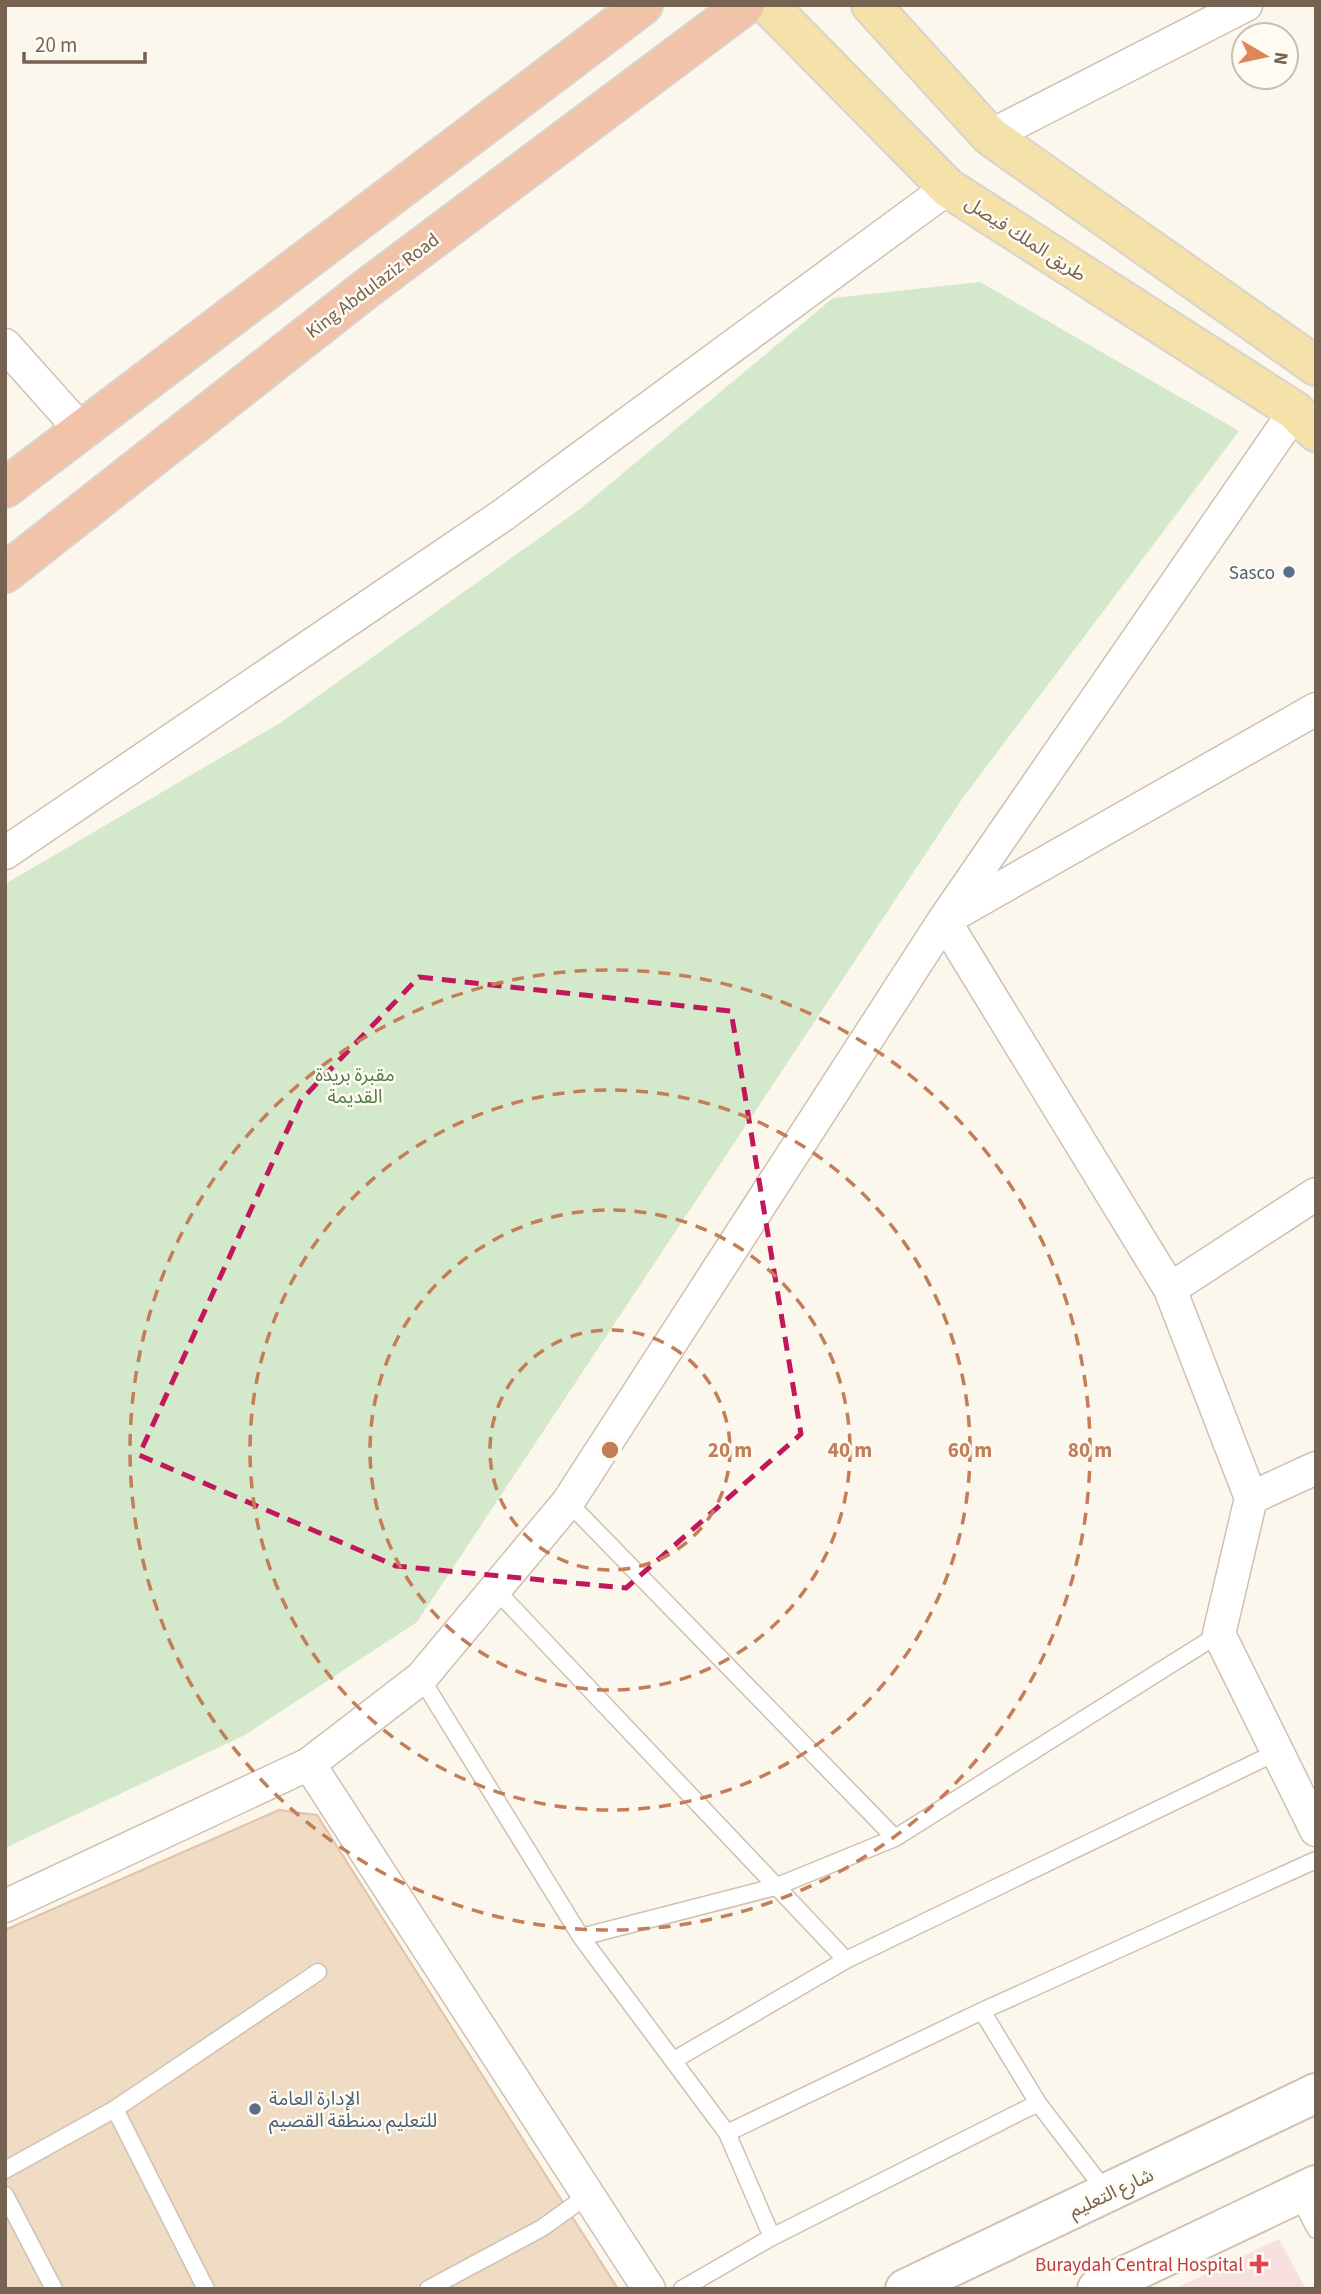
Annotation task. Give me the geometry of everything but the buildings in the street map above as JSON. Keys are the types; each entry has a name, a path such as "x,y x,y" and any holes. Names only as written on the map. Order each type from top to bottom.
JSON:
{"highway":[{"path":"5,488 643,5"},
{"name":"King Abdulaziz Road","path":"5,573 366,289 745,5"}],"main road":[{"name":"طريق الملك فيصل","path":"768,5 948,188 1305,421"},
{"path":"871,5 990,136 1316,366"}],"street":[{"path":"990,136 1246,5"},
{"path":"5,853 503,515 948,188"},
{"path":"5,345 80,429"},
{"path":"5,1906 309,1764 421,1678 568,1502 944,920 1305,421"},
{"path":"944,920 1316,709"},
{"path":"944,920 1170,1289 1251,1498 1219,1634 1316,1830"},
{"path":"1170,1289 1316,1194"},
{"path":"1251,1498 1316,1468"},
{"path":"309,1764 649,2289"},
{"name":"شارع التعليم","path":"905,2289 1316,2093"},
{"path":"1097,2289 1306,2189"}],"lane":[{"path":"568,1502 895,1838"},
{"path":"495,1589 846,1960"},
{"path":"581,1937 775,1887 895,1838 1219,1634"},
{"path":"421,1678 581,1937 727,2133 772,2236"},
{"path":"674,2060 846,1960 1277,1752"},
{"path":"727,2133 982,2011 1316,1860"},
{"path":"5,2170 115,2109 317,1972"},
{"path":"982,2011 1038,2104 1107,2194"},
{"path":"681,2289 772,2236 1038,2104"},
{"path":"115,2109 206,2289"},
{"path":"1306,2189 1316,2230"},
{"path":"5,2195 54,2289"},
{"path":"428,2289 542,2228 588,2195"}],"highlighted area":[{"path":"419,977 731,1011 801,1434 626,1588 396,1566 139,1455 301,1100"}],"shaded area":[{"name":"Buraydah Central Hospital","path":"1279,2239 1306,2289 1174,2289"}],"green space":[{"name":"مقبرة بريدة القديمة","path":"980,282 1239,431 962,799 417,1622 245,1735 5,1848 5,884 280,723 580,509 833,298"}],"place":[{"name":"Sasco","path":"1289,572"},
{"name":"الإدارة العامة للتعليم بمنطقة القصيم","path":"255,2109"},
{"name":"Buraydah Central Hospital","path":"1259,2264"}]}
